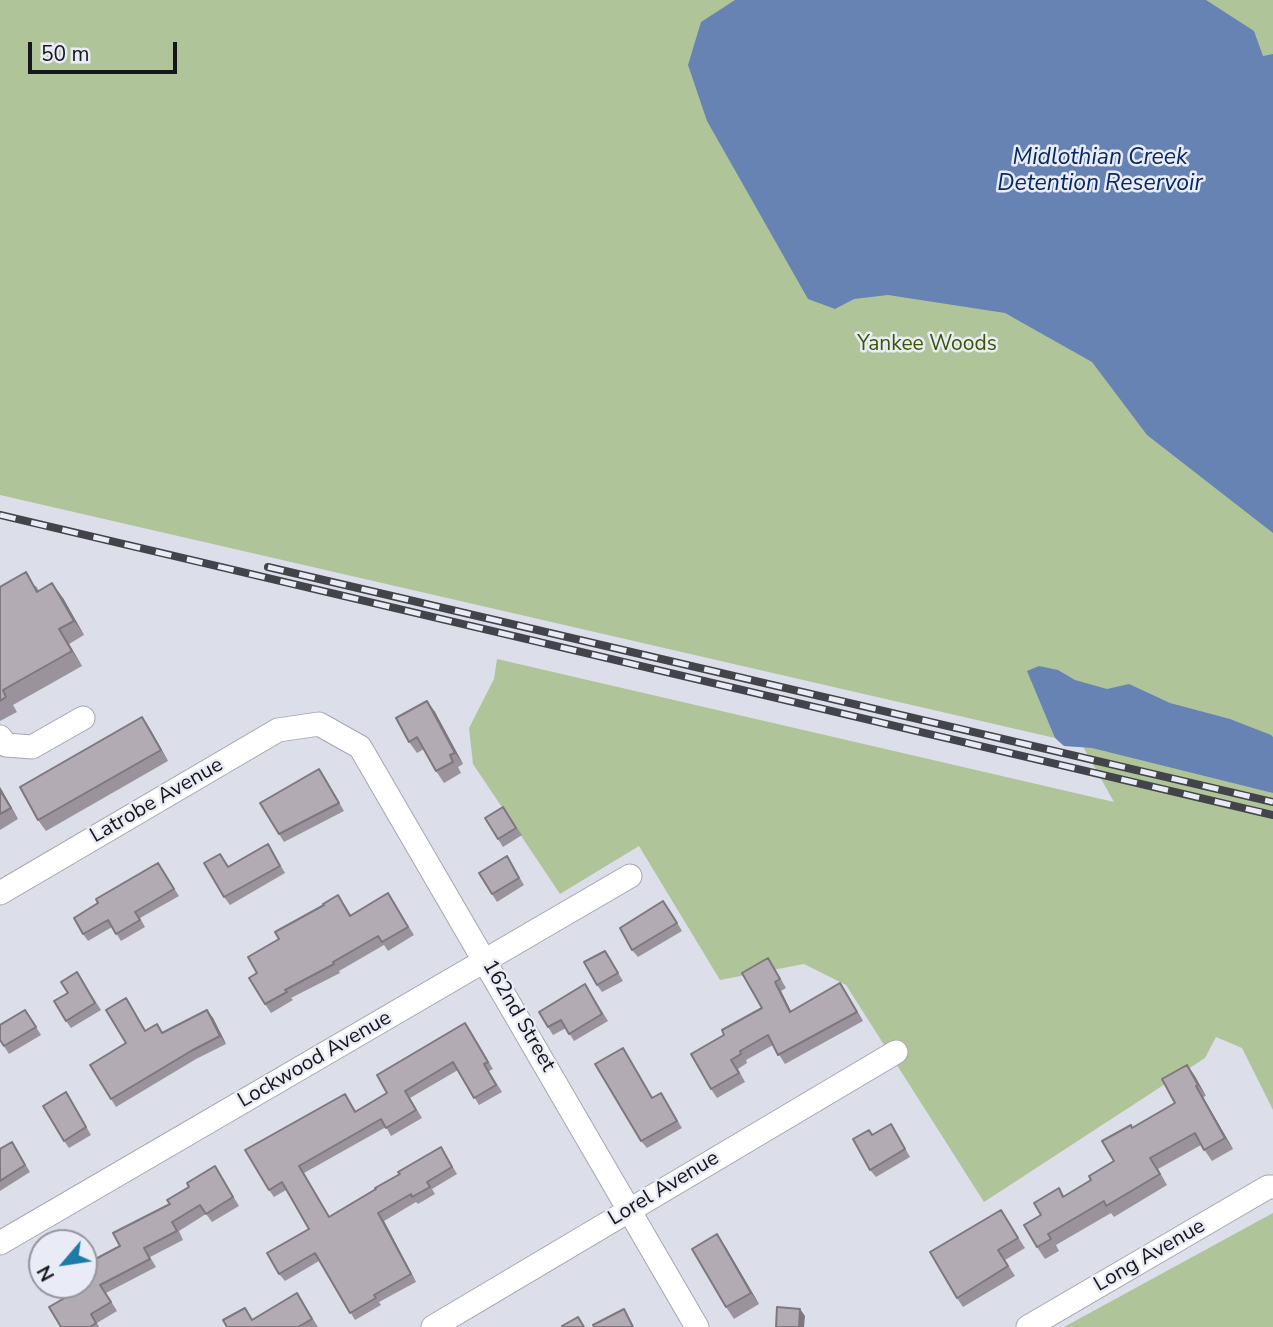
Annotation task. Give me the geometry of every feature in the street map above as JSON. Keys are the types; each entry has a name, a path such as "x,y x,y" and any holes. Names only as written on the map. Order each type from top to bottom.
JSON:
{"street":[{"path":"0,737 6,745 32,747 83,719"},
{"name":"Latrobe Avenue","path":"0,893 278,730 319,724"},
{"name":"162nd Street","path":"319,724 360,747 486,959 697,1327"},
{"name":"Lockwood Avenue","path":"0,1243 629,876"},
{"name":"Lorel Avenue","path":"433,1327 896,1052"},
{"name":"Long Avenue","path":"1028,1327 1273,1186"}],"green space":[{"name":"Yankee Woods","path":"0,0 1273,0 1273,1110 1242,1048 1216,1037 1205,1058 984,1202 846,985 804,964 720,980 639,846 560,894 473,764 469,728 494,679 497,659 1114,802 1076,734 1052,729 1055,738 0,495"},
{"path":"1273,1213 1273,1327 1064,1327"}],"water":[{"name":"Midlothian Creek Detention Reservoir","path":"735,0 1206,0 1254,31 1263,56 1273,54 1273,533 1147,435 1092,362 1005,313 888,295 854,299 835,309 808,299 707,121 688,65 701,22"},
{"path":"1039,666 1058,670 1075,680 1107,689 1129,684 1170,703 1230,719 1271,735 1273,793 1092,748 1064,746 1055,738 1027,671"}],"building":[{"path":"26,572 37,592 52,583 74,621 59,629 72,651 3,690 6,697 0,701 0,587"},
{"path":"427,701 455,753 450,755 453,762 436,771 417,737 409,742 396,718"},
{"path":"142,717 161,750 38,820 20,787"},
{"path":"319,769 339,803 279,834 260,803"},
{"path":"0,790 11,808 0,814"},
{"path":"503,807 516,828 498,839 485,818"},
{"path":"268,844 280,866 224,897 204,863 220,854 228,867"},
{"path":"507,856 519,878 492,894 479,873"},
{"path":"158,863 174,889 135,912 140,920 116,934 108,920 83,934 74,918 98,903 96,899"},
{"path":"388,893 408,927 382,942 378,936 265,1004 249,978 257,973 248,957 279,939 275,932 338,895 350,916"},
{"path":"663,901 677,923 632,950 620,928"},
{"path":"605,951 618,973 597,985 584,962"},
{"path":"768,958 780,979 775,982 790,1012 840,983 857,1012 778,1055 768,1035 740,1051 741,1054 731,1060 739,1073 711,1089 691,1054 724,1035 722,1030 762,1008 742,973"},
{"path":"77,972 95,1003 66,1021 54,1001 68,993 61,982"},
{"path":"585,984 602,1014 569,1034 561,1020 548,1027 539,1012"},
{"path":"126,998 145,1031 157,1024 162,1033 207,1010 220,1036 111,1099 90,1065 126,1043 106,1010"},
{"path":"25,1010 36,1027 4,1046 0,1040 0,1025"},
{"path":"465,1023 488,1062 484,1064 496,1085 474,1098 453,1062 405,1091 416,1110 386,1128 381,1119 299,1166 329,1217 441,1147 452,1167 427,1182 430,1187 412,1197 411,1194 378,1213 411,1274 374,1295 376,1298 350,1313 315,1253 279,1274 267,1253 309,1229 282,1182 269,1190 245,1150 345,1094 355,1112 387,1093 377,1075"},
{"path":"623,1048 652,1098 661,1093 677,1121 641,1141 595,1064"},
{"path":"1187,1065 1225,1138 1204,1150 1195,1133 1150,1158 1160,1174 1106,1206 1104,1201 1048,1234 1051,1239 1037,1247 1024,1225 1041,1215 1034,1203 1059,1188 1063,1197 1091,1180 1089,1176 1114,1161 1102,1141 1131,1125 1132,1128 1175,1103 1162,1079"},
{"path":"66,1092 86,1127 64,1141 43,1106"},
{"path":"891,1124 905,1149 870,1170 853,1139 869,1130 872,1135"},
{"path":"12,1142 25,1165 0,1181 0,1149"},
{"path":"215,1166 233,1197 206,1214 200,1205 172,1222 177,1231 144,1248 150,1259 100,1285 111,1302 91,1314 96,1323 90,1327 61,1327 49,1307 63,1299 98,1299 98,1258 120,1246 113,1233 170,1204 167,1200 189,1187 187,1183"},
{"path":"1001,1210 1018,1238 998,1250 1008,1266 957,1298 930,1252"},
{"path":"717,1234 751,1293 726,1307 692,1249"},
{"path":"297,1293 312,1319 298,1327 227,1327 223,1320 245,1308 252,1320"},
{"path":"777,1307 800,1309 799,1327 776,1327"},
{"path":"624,1309 633,1327 594,1327 593,1325"},
{"path":"578,1317 584,1327 562,1326"}],"railway":[{"path":"0,515 1273,815"},
{"path":"268,567 1273,802"}]}
